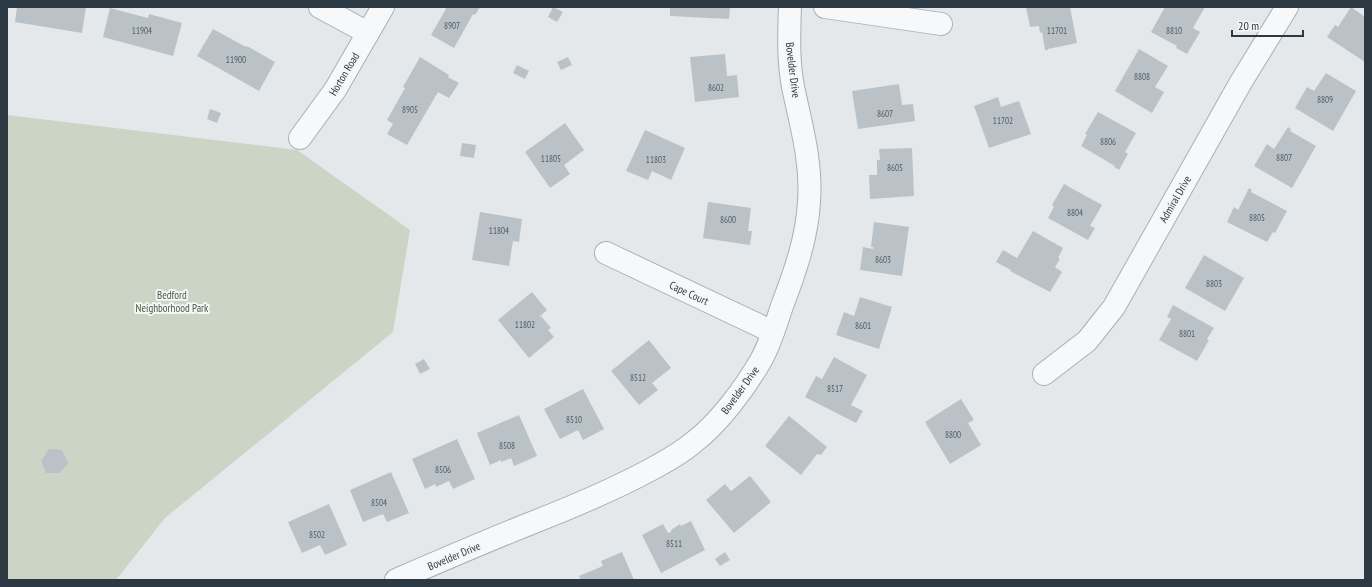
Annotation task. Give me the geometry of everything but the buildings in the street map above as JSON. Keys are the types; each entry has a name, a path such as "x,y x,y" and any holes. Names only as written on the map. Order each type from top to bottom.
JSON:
{"street":[{"path":"320,7 368,33"},
{"name":"Horton Road","path":"300,138 335,90 383,7"},
{"name":"Bovelder Drive","path":"396,580 584,503 629,482 694,443 718,419 743,388 761,361 773,332 796,269 806,230 810,173 805,136 793,86 788,53 790,7"},
{"path":"825,7 941,24"},
{"name":"Admiral Drive","path":"1044,374 1087,341 1114,307 1241,82 1287,7"},
{"name":"Cape Court","path":"606,253 773,332"}],"green space":[{"name":"Bedford Neighborhood Park","path":"7,115 297,150 410,230 393,332 165,518 116,580 7,580"}]}
